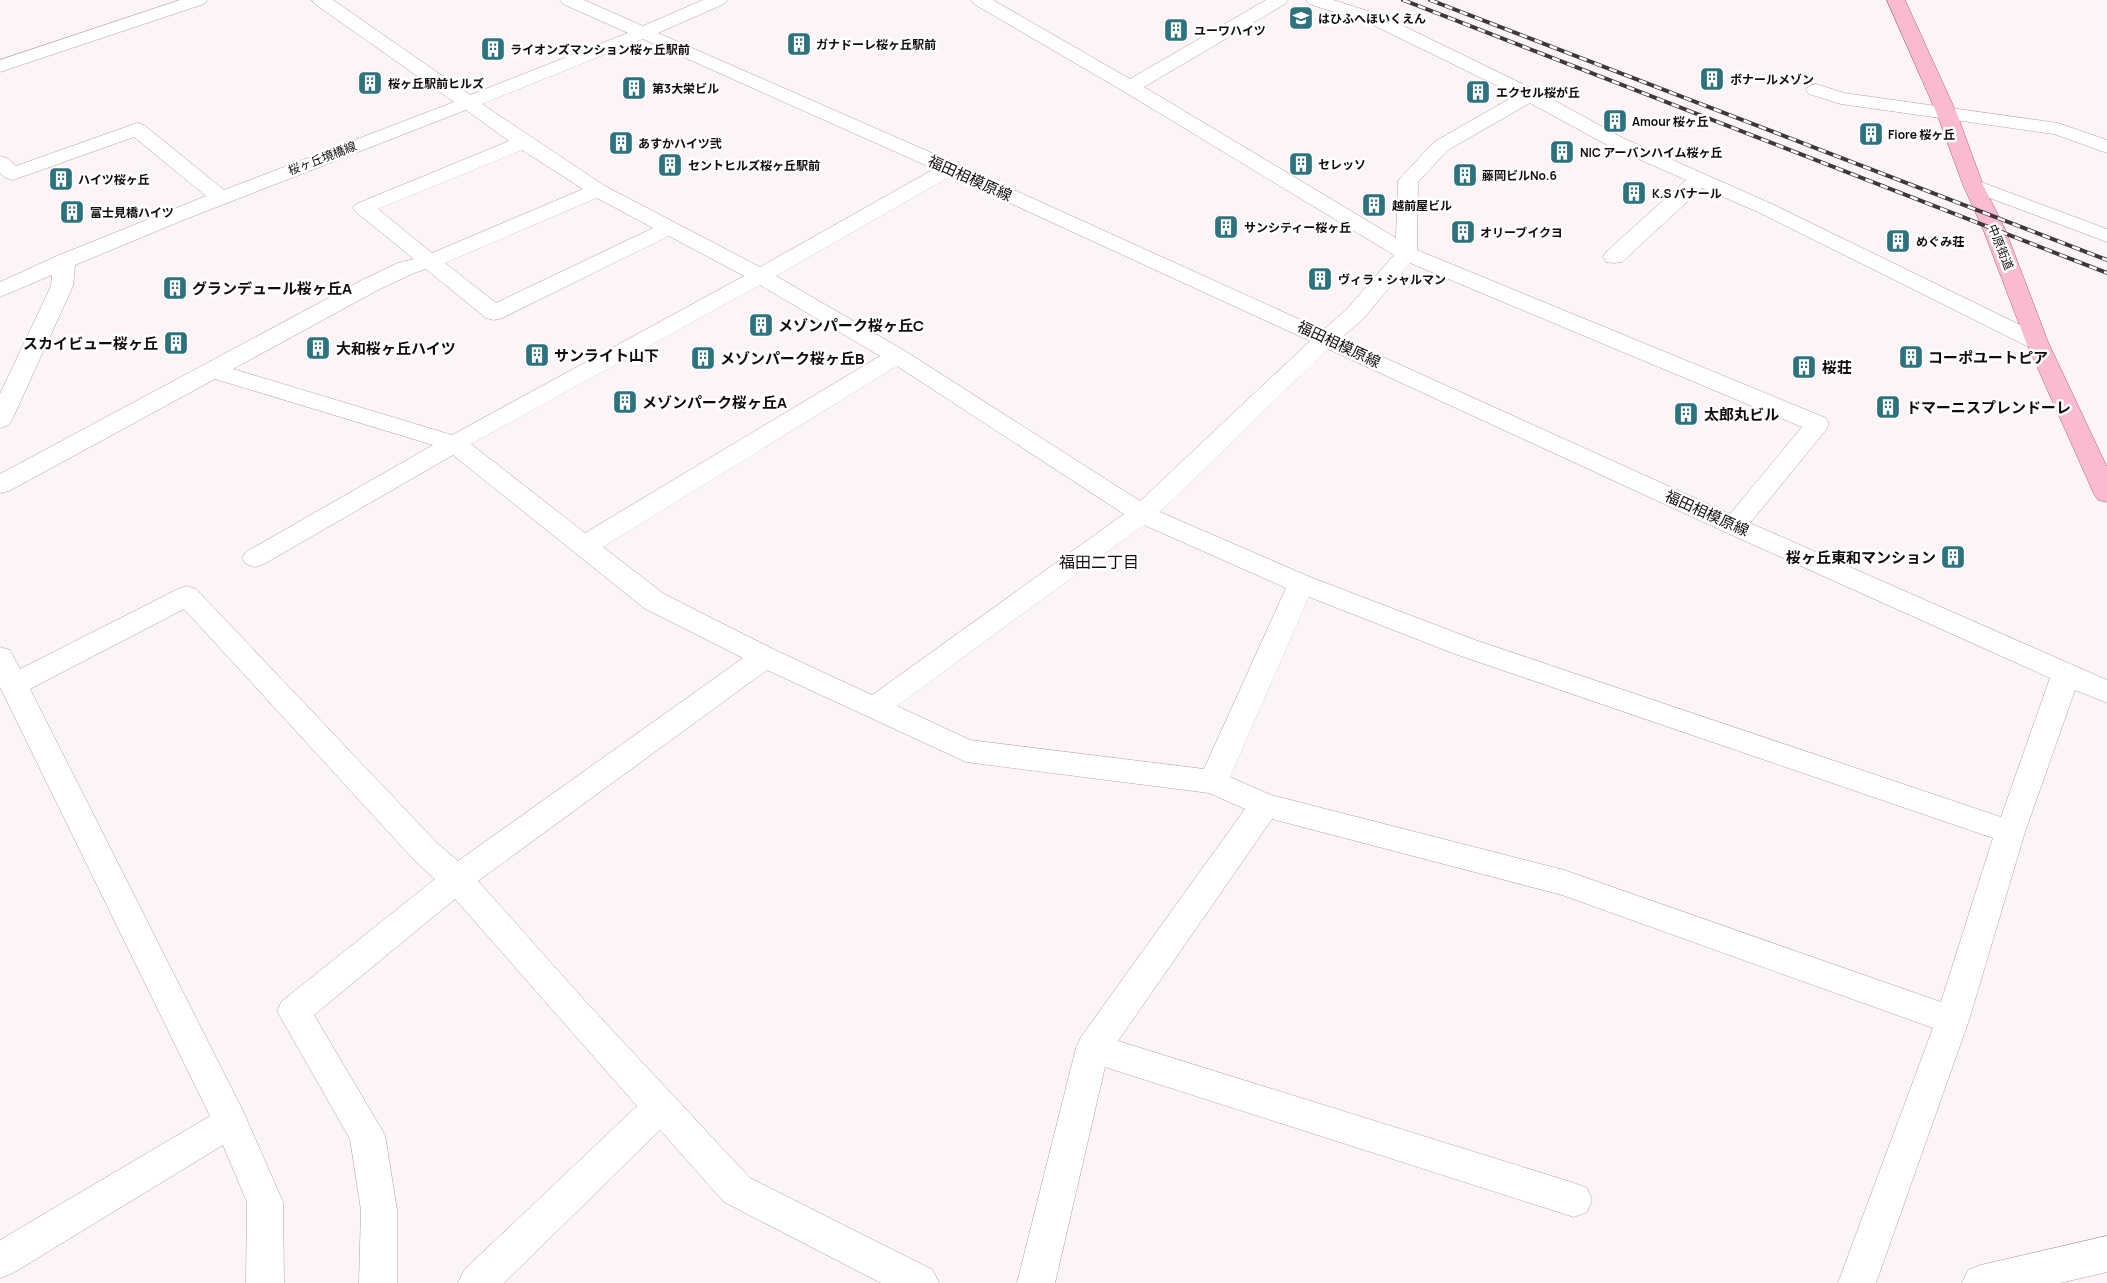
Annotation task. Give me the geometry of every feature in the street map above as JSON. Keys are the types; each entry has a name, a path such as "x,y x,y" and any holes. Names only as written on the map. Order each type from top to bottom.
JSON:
{"main road":[{"name":"中原街道","path":"1896,0 1947,114 2037,342 2107,493"}],"street":[{"path":"0,66 198,0"},
{"path":"321,0 524,142 598,190 668,229 760,276 897,356 1142,514 1301,584 1465,647 2010,832"},
{"name":"福田相模原線","path":"569,0 646,32 950,168 1326,338 1734,526 2107,692"},
{"name":"桜ヶ丘境橋線","path":"5,282 65,261 220,197 646,32 718,0"},
{"path":"980,0 1130,87 1406,253 1817,424 1734,526"},
{"path":"1130,87 1280,0"},
{"path":"1315,0 1375,19 1530,95 1616,142 1765,208 2037,342"},
{"path":"1816,90 1842,98 2058,129 2107,147"},
{"path":"874,708 1142,514 1326,338 1356,314 1396,268 1406,253 1408,181 1441,146 1530,95"},
{"path":"0,162 13,174 136,129 220,197"},
{"path":"524,142 363,208 494,313 668,229"},
{"path":"255,558 455,444 760,276 950,168"},
{"path":"1614,257 1699,179"},
{"path":"1974,184 2107,236"},
{"path":"0,485 370,285 406,268 428,262 598,190"},
{"path":"0,420 62,286 65,261"},
{"path":"584,546 897,356"},
{"path":"213,371 455,444 654,601 765,657 966,751 1213,782 1265,805 1564,883 1952,1020"},
{"path":"1213,782 1301,584"},
{"path":"13,686 187,596 426,852 457,879 574,1012 737,1190 920,1283"},
{"path":"0,657 231,1122 265,1202 265,1283"},
{"path":"378,1283 379,1210 367,1135 294,1011 457,879 765,657"},
{"path":"1857,1283 1952,1020 2010,832 2066,673"},
{"path":"1036,1283 1093,1048 1265,805"},
{"path":"1093,1048 1574,1200"},
{"path":"477,1283 661,1106"},
{"path":"0,1260 231,1122"},
{"path":"1981,1283 2107,1254"}],"railway":[{"path":"1403,0 2107,273"},
{"path":"1430,0 2107,260"}],"place":[{"name":"はひふへほいくえん","path":"1301,18"},
{"name":"ユーワハイツ","path":"1176,30"},
{"name":"ガナドーレ桜ヶ丘駅前","path":"799,44"},
{"name":"ライオンズマンション桜ヶ丘駅前","path":"493,49"},
{"name":"ボナールメゾン","path":"1712,79"},
{"name":"桜ヶ丘駅前ヒルズ","path":"370,83"},
{"name":"第3大栄ビル","path":"634,88"},
{"name":"エクセル桜が丘","path":"1478,92"},
{"name":"Amour 桜ヶ丘","path":"1615,121"},
{"name":"Fiore 桜ヶ丘","path":"1871,134"},
{"name":"あすかハイツ弐","path":"621,143"},
{"name":"NIC アーバンハイム桜ヶ丘","path":"1562,152"},
{"name":"セレッソ","path":"1301,164"},
{"name":"セントヒルズ桜ヶ丘駅前","path":"670,165"},
{"name":"藤岡ビルNo.6","path":"1465,175"},
{"name":"ハイツ桜ヶ丘","path":"61,179"},
{"name":"K.S バナール","path":"1634,193"},
{"name":"越前屋ビル","path":"1374,205"},
{"name":"富士見橋ハイツ","path":"72,212"},
{"name":"サンシティー桜ヶ丘","path":"1226,227"},
{"name":"オリーブイクヨ","path":"1463,232"},
{"name":"めぐみ荘","path":"1898,241"},
{"name":"ヴィラ・シャルマン","path":"1320,279"},
{"name":"グランデュール桜ヶ丘A","path":"175,288"},
{"name":"メゾンパーク桜ヶ丘C","path":"761,325"},
{"name":"スカイビュー桜ヶ丘","path":"176,343"},
{"name":"大和桜ヶ丘ハイツ","path":"318,348"},
{"name":"サンライト山下","path":"537,355"},
{"name":"コーポユートピア","path":"1911,357"},
{"name":"メゾンパーク桜ヶ丘B","path":"703,358"},
{"name":"桜荘","path":"1804,367"},
{"name":"メゾンパーク桜ヶ丘A","path":"625,402"},
{"name":"ドマーニスプレンドーレ","path":"1888,407"},
{"name":"太郎丸ビル","path":"1686,414"},
{"name":"桜ヶ丘東和マンション","path":"1953,557"}],"district":[{"name":"福田二丁目","path":"1099,562"}]}
